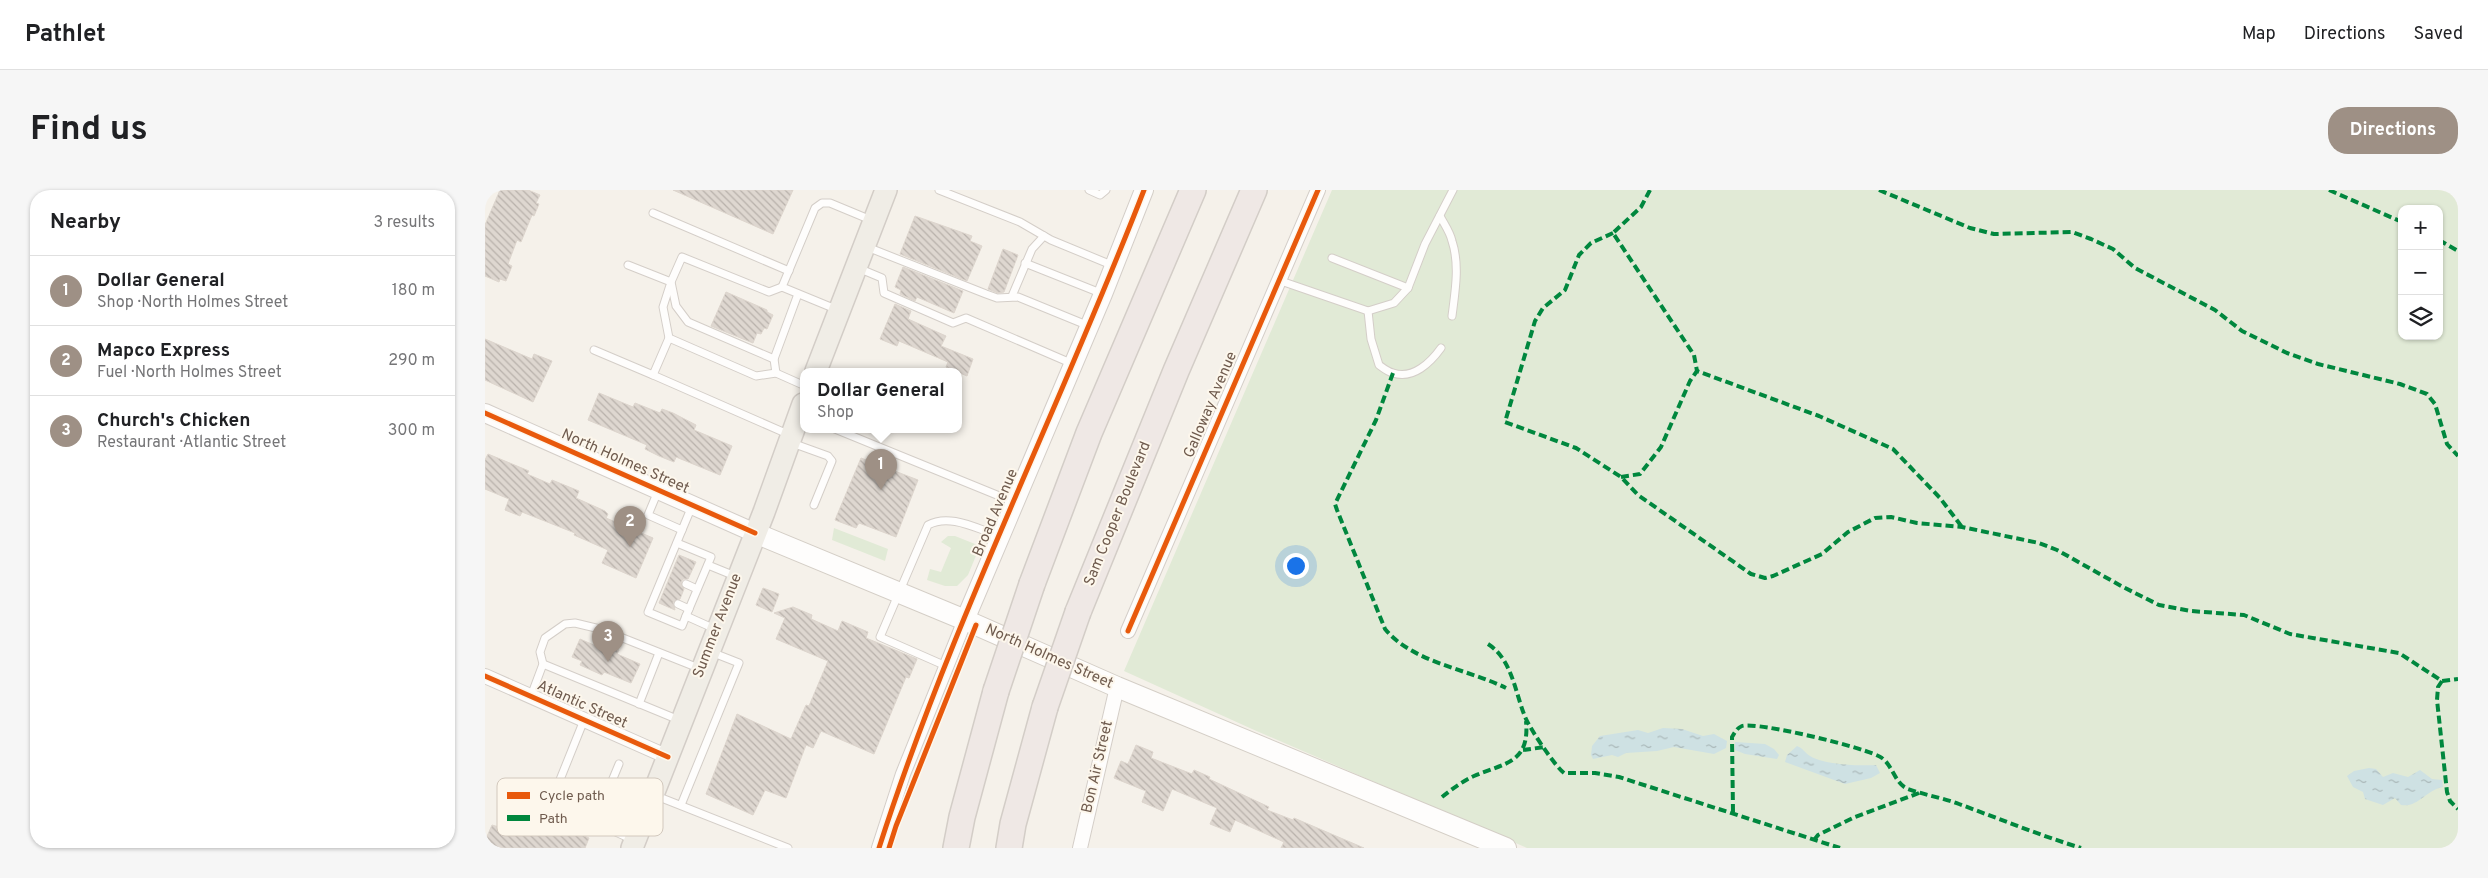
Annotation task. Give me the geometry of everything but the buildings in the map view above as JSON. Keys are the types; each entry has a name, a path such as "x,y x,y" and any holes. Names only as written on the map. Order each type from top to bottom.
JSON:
{"highway":[{"path":"1159,267 1187,190"},
{"path":"956,848 962,817 996,691 1032,584 1089,433 1193,190"},
{"name":"Sam Cooper Boulevard","path":"1009,848 1013,824 1045,707 1078,612 1176,371 1254,190"}],"main road":[{"path":"817,368 886,190"},
{"name":"Summer Avenue","path":"660,778 800,416"},
{"name":"North Holmes Street","path":"755,533 965,620 1117,687 1506,848"}],"street":[{"name":"Broad Avenue","path":"879,848 903,774 946,666 1115,267 1144,190"},
{"name":"Galloway Avenue","path":"1128,631 1318,190"},
{"name":"North Holmes Street","path":"485,413 755,533"},
{"name":"Atlantic Street","path":"485,676 668,757"},
{"name":"Bon Air Street","path":"1080,848 1117,687"}],"lane":[{"path":"939,190 1021,222 1044,236 1115,267"},
{"path":"1089,190 1100,195 1106,190"},
{"path":"1278,280 1368,311 1394,303 1408,288 1425,244 1453,190"},
{"path":"782,287 815,208 821,203 830,203 874,221"},
{"path":"653,213 789,271"},
{"path":"1439,216 1453,241 1456,265 1456,281 1451,316"},
{"path":"1012,296 1032,249 1044,236"},
{"path":"865,246 997,298 1012,296 1090,326"},
{"path":"653,375 669,338 663,307 682,257 769,292 782,287 839,311"},
{"path":"1332,258 1408,288"},
{"path":"1025,263 1103,294"},
{"path":"628,265 671,282"},
{"path":"856,267 882,278 884,293 953,323 966,318 1074,364"},
{"path":"671,282 676,306 687,322 774,359"},
{"path":"776,373 774,359 798,294"},
{"path":"1368,311 1371,338 1379,365 1393,374 1406,374 1425,367 1433,361 1441,348"},
{"path":"669,338 756,376 776,373 800,384"},
{"path":"594,350 653,375 828,456 832,461 814,505"},
{"path":"845,433 1014,502"},
{"path":"658,490 648,514 682,530"},
{"path":"677,543 711,557 682,626 649,612 659,595 677,543 693,505"},
{"path":"946,666 880,637 898,593 927,525 937,520 949,519 1000,536"},
{"path":"708,565 738,577"},
{"path":"686,584 697,589"},
{"path":"678,604 687,612 717,629"},
{"path":"531,696 543,664 540,652 545,638 565,624 575,623 600,629 659,653 739,663 681,806"},
{"path":"639,704 659,653"},
{"path":"543,664 681,721"},
{"path":"561,778 584,720"},
{"path":"613,778 619,764"},
{"path":"663,799 788,848"},
{"path":"619,836 633,844"}],"green space":[{"path":"1332,190 2458,190 2458,848 1527,848 1252,729 1124,671"},
{"path":"834,528 888,549 885,561 832,540"},
{"path":"948,536 955,536 980,546 968,575 957,586 945,586 927,580 930,569 941,572 951,548 941,542"}],"water":[{"path":"1663,728 1682,729 1703,736 1714,734 1727,741 1726,748 1714,754 1674,747 1657,751 1626,753 1618,757 1612,755 1593,759 1591,755 1592,746 1600,736 1638,730 1648,733"},
{"path":"1735,742 1765,744 1774,749 1779,755 1777,759 1745,754 1735,750"},
{"path":"1797,746 1816,759 1842,764 1876,765 1880,773 1871,778 1845,784 1785,762 1787,755"},
{"path":"2369,768 2376,769 2383,777 2393,773 2408,777 2420,770 2432,779 2442,780 2443,787 2412,804 2401,805 2395,798 2383,805 2365,799 2363,792 2353,787 2347,776 2354,771"}],"marked path":[{"path":"1650,190 1641,207 1613,233 1694,355 1697,371"},
{"path":"1879,190 1970,228 1994,234 2072,232 2113,249 2135,268 2215,310 2242,331 2287,353 2318,364 2400,384 2427,394 2435,404 2447,444 2458,456"},
{"path":"2329,190 2398,220"},
{"path":"1613,233 1591,243 1579,255 1565,290 1543,308 1535,321 1505,422 1576,448 1621,477 1638,495 1751,574 1765,578 1773,576 1822,554 1848,532 1875,518 1891,517 1917,523 1962,527 2039,543 2057,550 2159,605 2191,611 2244,615 2290,634 2399,653 2442,681 2458,679"},
{"path":"2443,242 2458,251"},
{"path":"1621,477 1640,474 1661,447 1690,381 1697,371 1819,416 1893,449 1940,498 1962,527"},
{"path":"1393,373 1376,420 1335,504 1337,510 1385,629 1397,641 1426,658 1506,688"},
{"path":"1488,644 1503,659 1508,668 1522,709 1533,731 1564,773 1595,773 1619,777 1840,848"},
{"path":"2442,681 2438,687 2437,700 2447,792 2450,801 2458,809"},
{"path":"1442,797 1470,778 1513,759 1524,745 1526,721"},
{"path":"1733,812 1732,737 1736,730 1742,726 1768,727 1812,736 1873,754 1886,761 1900,783 1908,789 1953,802 2081,848"},
{"path":"1523,750 1545,747"},
{"path":"1814,840 1818,835 1855,817 1919,793"}],"cycle path":[{"path":"879,848 908,764 972,599 1077,354 1144,190"},
{"path":"1128,631 1318,190"},
{"path":"485,413 755,533"},
{"path":"889,848 976,625"},
{"path":"485,676 668,757"}],"place":[{"name":"Dollar General","path":"881,490"},
{"name":"Mapco Express","path":"630,547"},
{"name":"Church's Chicken","path":"608,662"}]}
